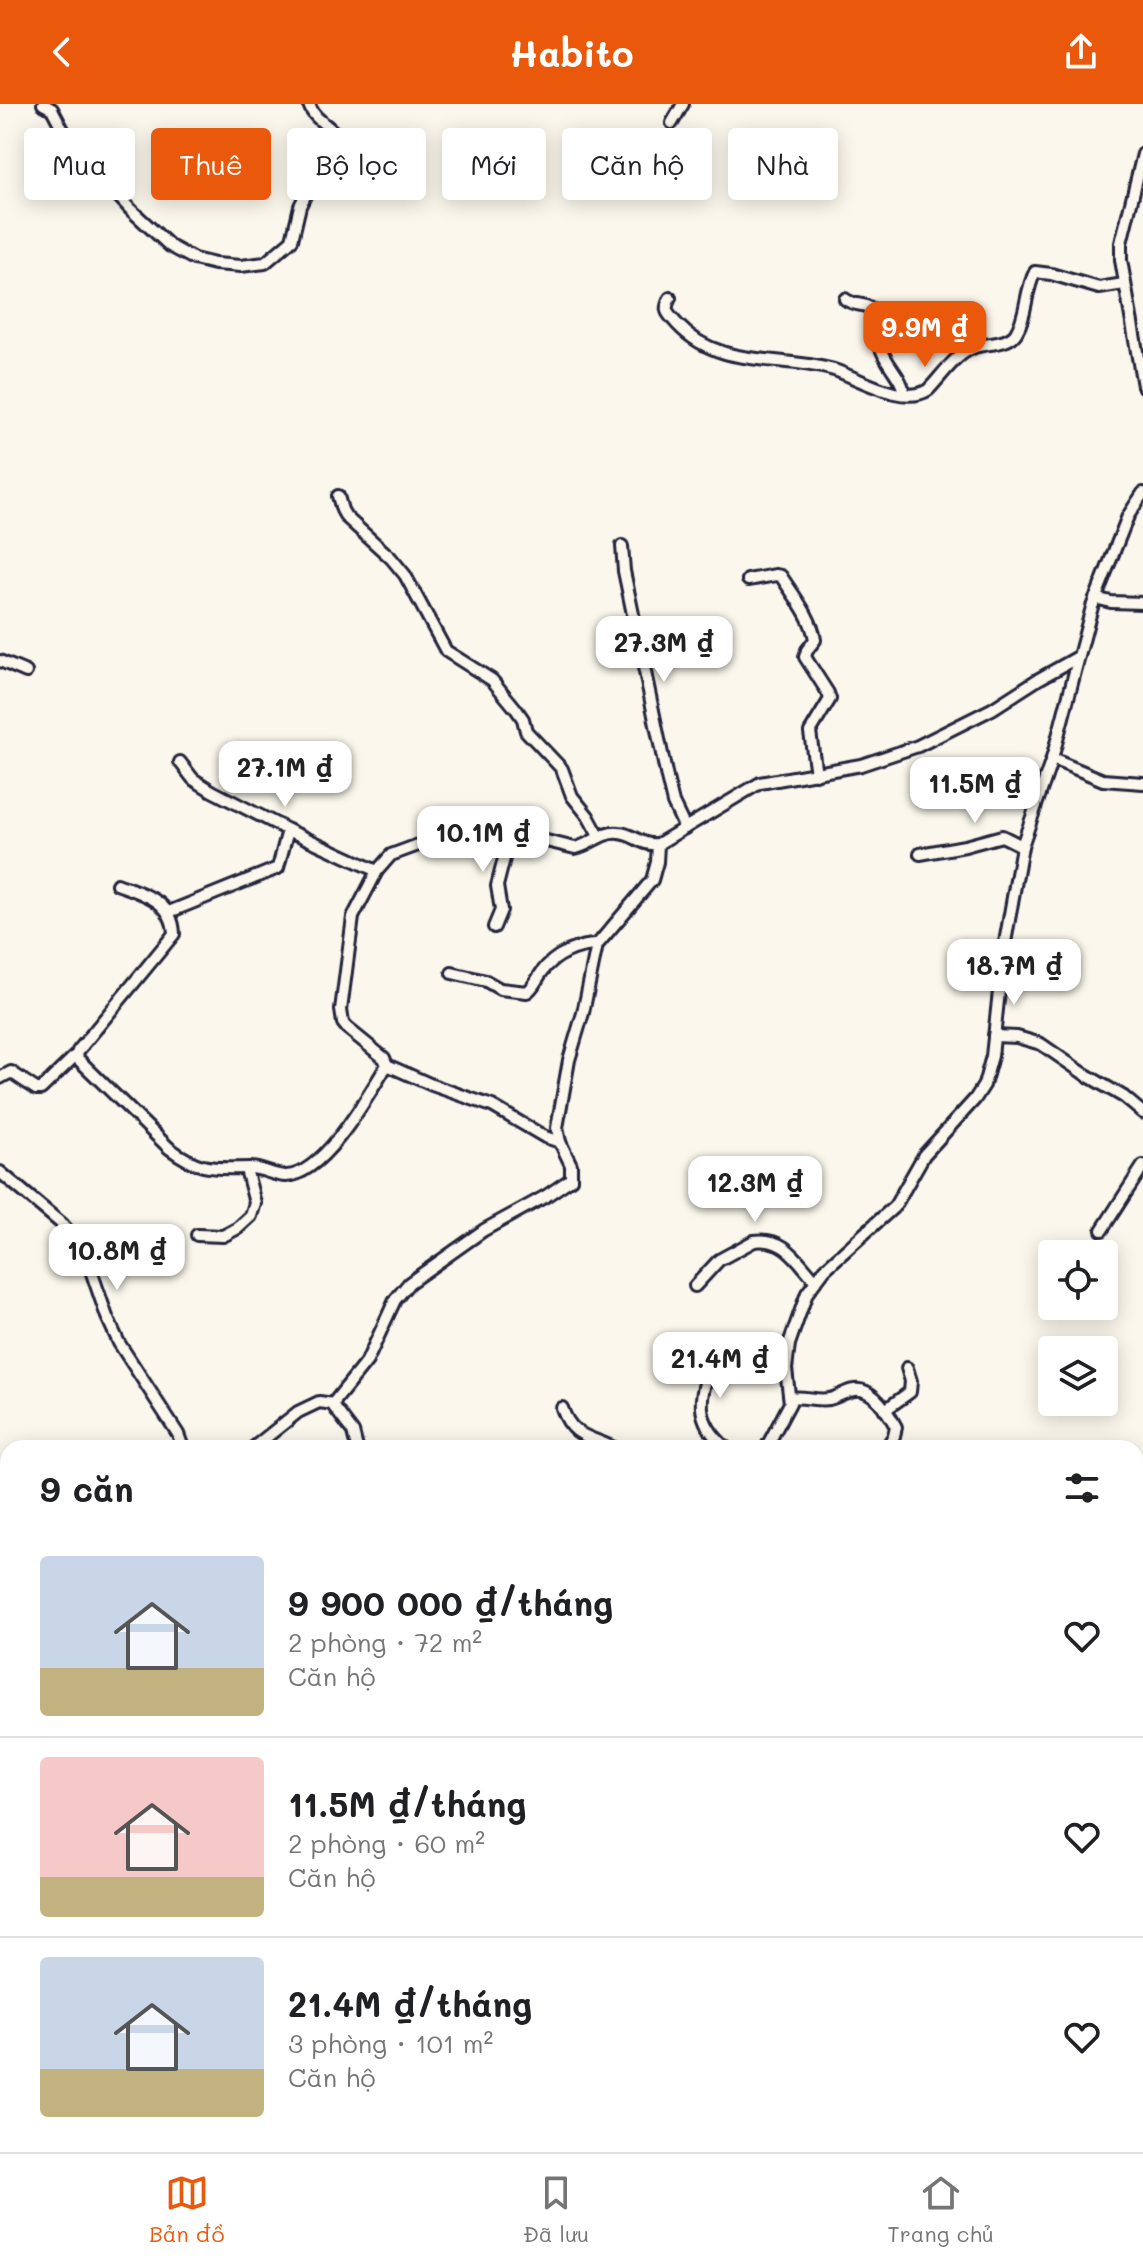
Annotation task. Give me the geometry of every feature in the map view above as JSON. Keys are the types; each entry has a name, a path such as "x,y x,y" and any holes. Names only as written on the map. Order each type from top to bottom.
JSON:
{"street":[{"path":"43,104 52,109 66,139 131,210 170,246 194,259 241,266 265,263 292,240 300,206 315,176 341,148 338,135 313,115 309,104"},
{"path":"672,123 683,104"},
{"path":"1143,154 1121,243 1124,284 1143,386"},
{"path":"670,298 667,312 692,338 710,350 754,359 814,365 904,394 923,393 971,349 1007,341 1014,336 1035,272 1099,288 1124,284"},
{"path":"845,299 853,304 869,306 877,314 881,321 881,348 890,369 901,382 904,394"},
{"path":"770,1440 790,1398 786,1369 789,1344 807,1293 815,1280 891,1211 924,1155 975,1099 987,1074 1022,846 1052,759 1095,598 1128,516 1143,493"},
{"path":"338,496 346,517 405,575 446,651 492,680 521,716 526,731 562,769 572,796 599,836"},
{"path":"622,546 624,571 660,749 673,803 685,828"},
{"path":"748,580 781,576 814,632 815,640 807,650 806,661 830,699 810,732 816,774"},
{"path":"1095,598 1143,603"},
{"path":"560,1142 545,1137 492,1106 387,1065 384,1058 343,1023 341,1010 353,917 377,871 391,855 477,827 511,831 575,848 607,833 619,833 646,845 658,844 760,783 888,758 918,746 992,709 1078,657"},
{"path":"0,661 26,672"},
{"path":"1052,759 1103,780 1143,783"},
{"path":"180,762 200,785 377,871"},
{"path":"169,912 278,868 288,830"},
{"path":"494,927 501,910 497,886 511,831"},
{"path":"920,854 1002,836 1022,846"},
{"path":"355,1440 334,1404 367,1361 395,1300 409,1283 484,1230 571,1179 571,1165 557,1128 559,1109 597,945 652,880 658,844"},
{"path":"0,1078 11,1072 36,1089 41,1089 76,1055 172,938 174,928 169,912 150,896 117,884"},
{"path":"452,973 486,981 500,989 527,992 543,970 574,947 597,945"},
{"path":"994,1036 1017,1037 1041,1044 1124,1097 1143,1113"},
{"path":"76,1055 102,1084 183,1159 206,1167 246,1169 285,1176 310,1166 345,1130 387,1065"},
{"path":"1102,1230 1143,1166"},
{"path":"197,1235 223,1236 251,1216 255,1203 246,1169"},
{"path":"0,1172 62,1224 84,1250 119,1343 180,1440"},
{"path":"695,1286 719,1260 760,1240 783,1245 815,1280"},
{"path":"715,1353 701,1412 708,1431 718,1440"},
{"path":"885,1410 910,1392 907,1368"},
{"path":"790,1398 825,1400 853,1390 865,1390 885,1410 896,1427 891,1440"},
{"path":"263,1440 298,1412 319,1402 334,1404"},
{"path":"562,1408 573,1429 592,1440"}]}
